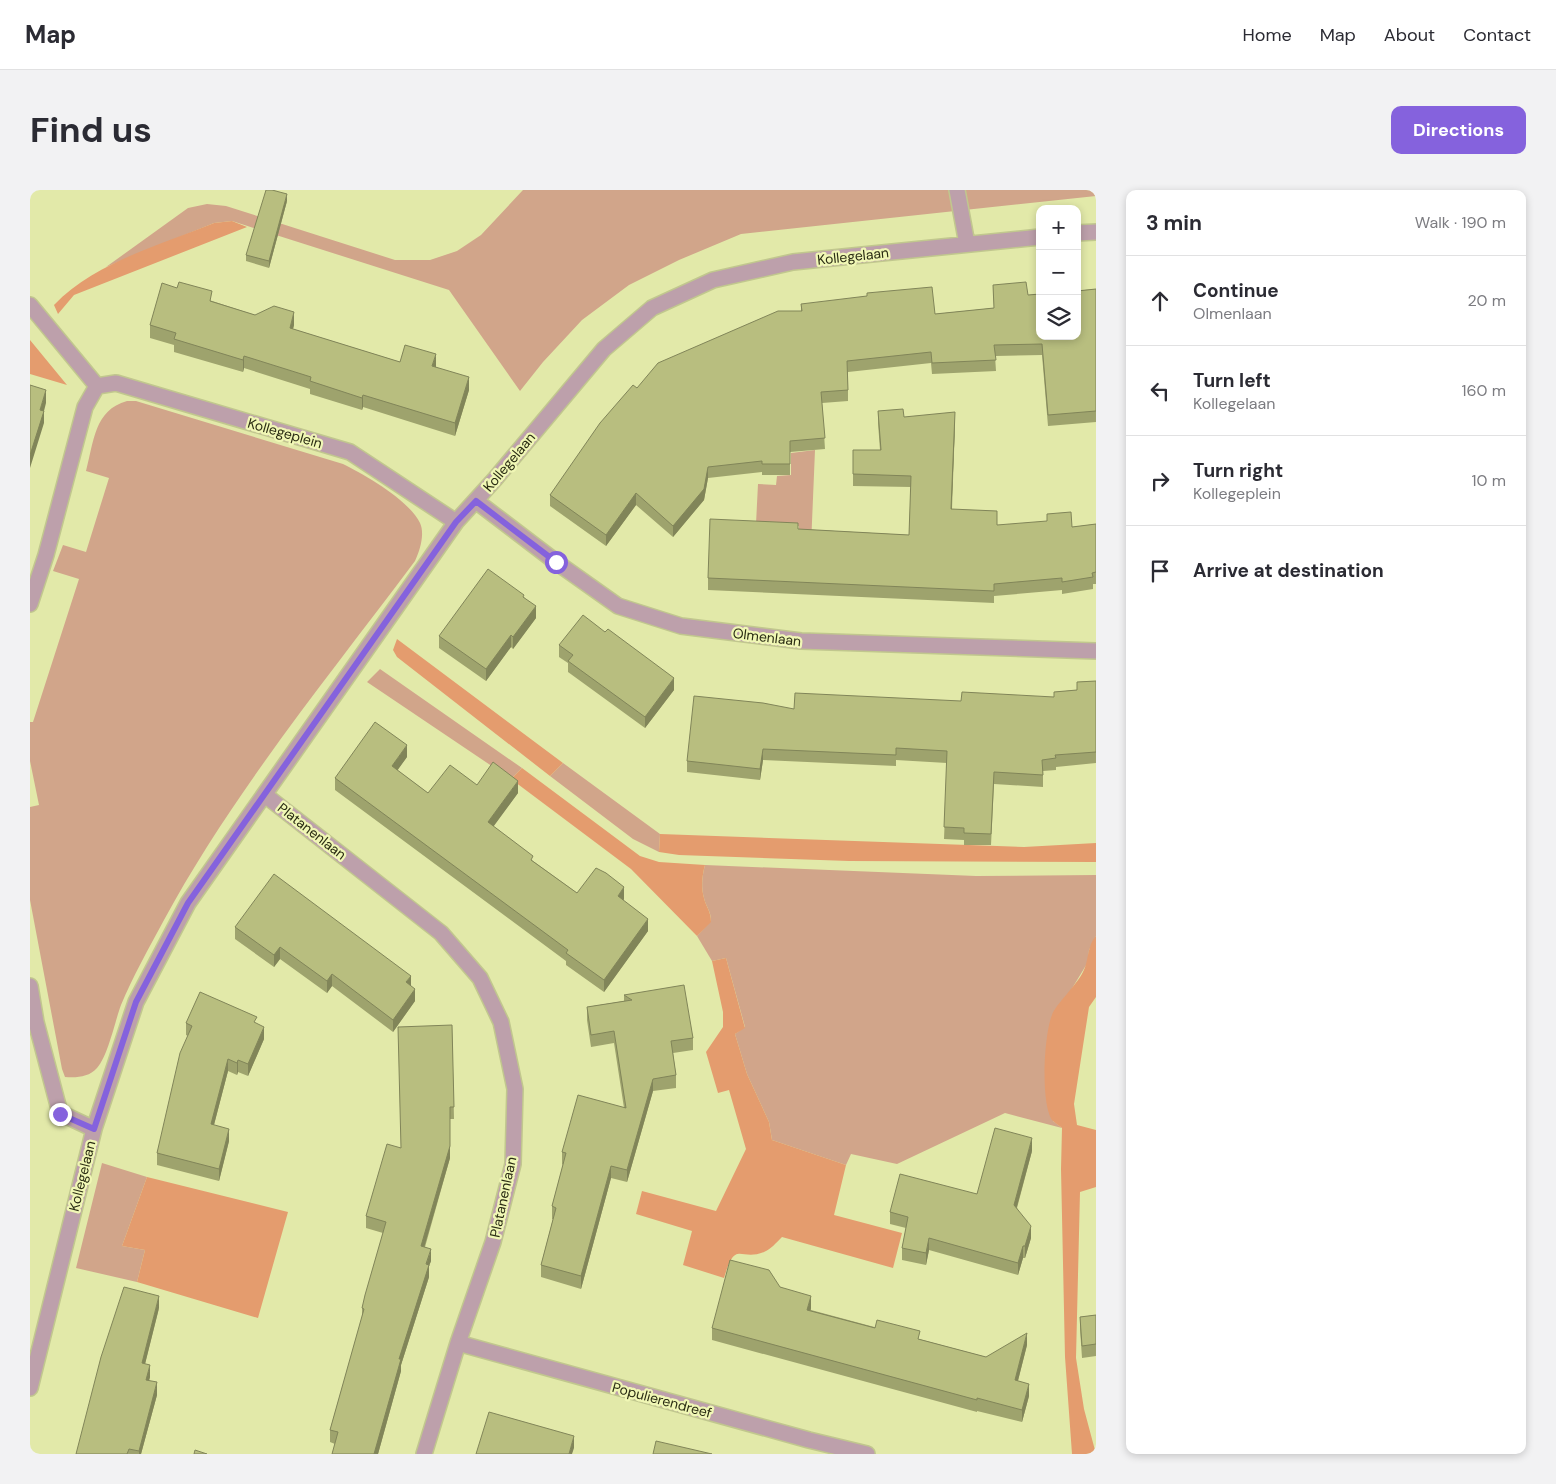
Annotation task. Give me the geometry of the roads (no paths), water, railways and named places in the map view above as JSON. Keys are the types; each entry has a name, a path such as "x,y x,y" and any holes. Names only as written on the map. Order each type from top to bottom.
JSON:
{"street":[{"path":"957,190 967,244"},
{"path":"1081,233 1096,232"},
{"name":"Kollegelaan","path":"30,1388 94,1129 136,1002 188,903 456,522 476,501 604,349 652,308 713,280 793,262 1036,237"},
{"path":"30,305 97,386 85,407 46,555 30,604"},
{"name":"Kollegeplein","path":"97,386 116,384 350,452 456,522"},
{"name":"Olmenlaan","path":"476,501 618,606 681,626 802,641 1096,651"},
{"name":"Platanenlaan","path":"265,795 441,933 480,978 501,1022 515,1089 512,1164 493,1242 458,1343 424,1454"},
{"path":"30,986 36,1022 60,1114 94,1129"},
{"name":"Populierendreef","path":"458,1343 809,1440 867,1454"}]}
